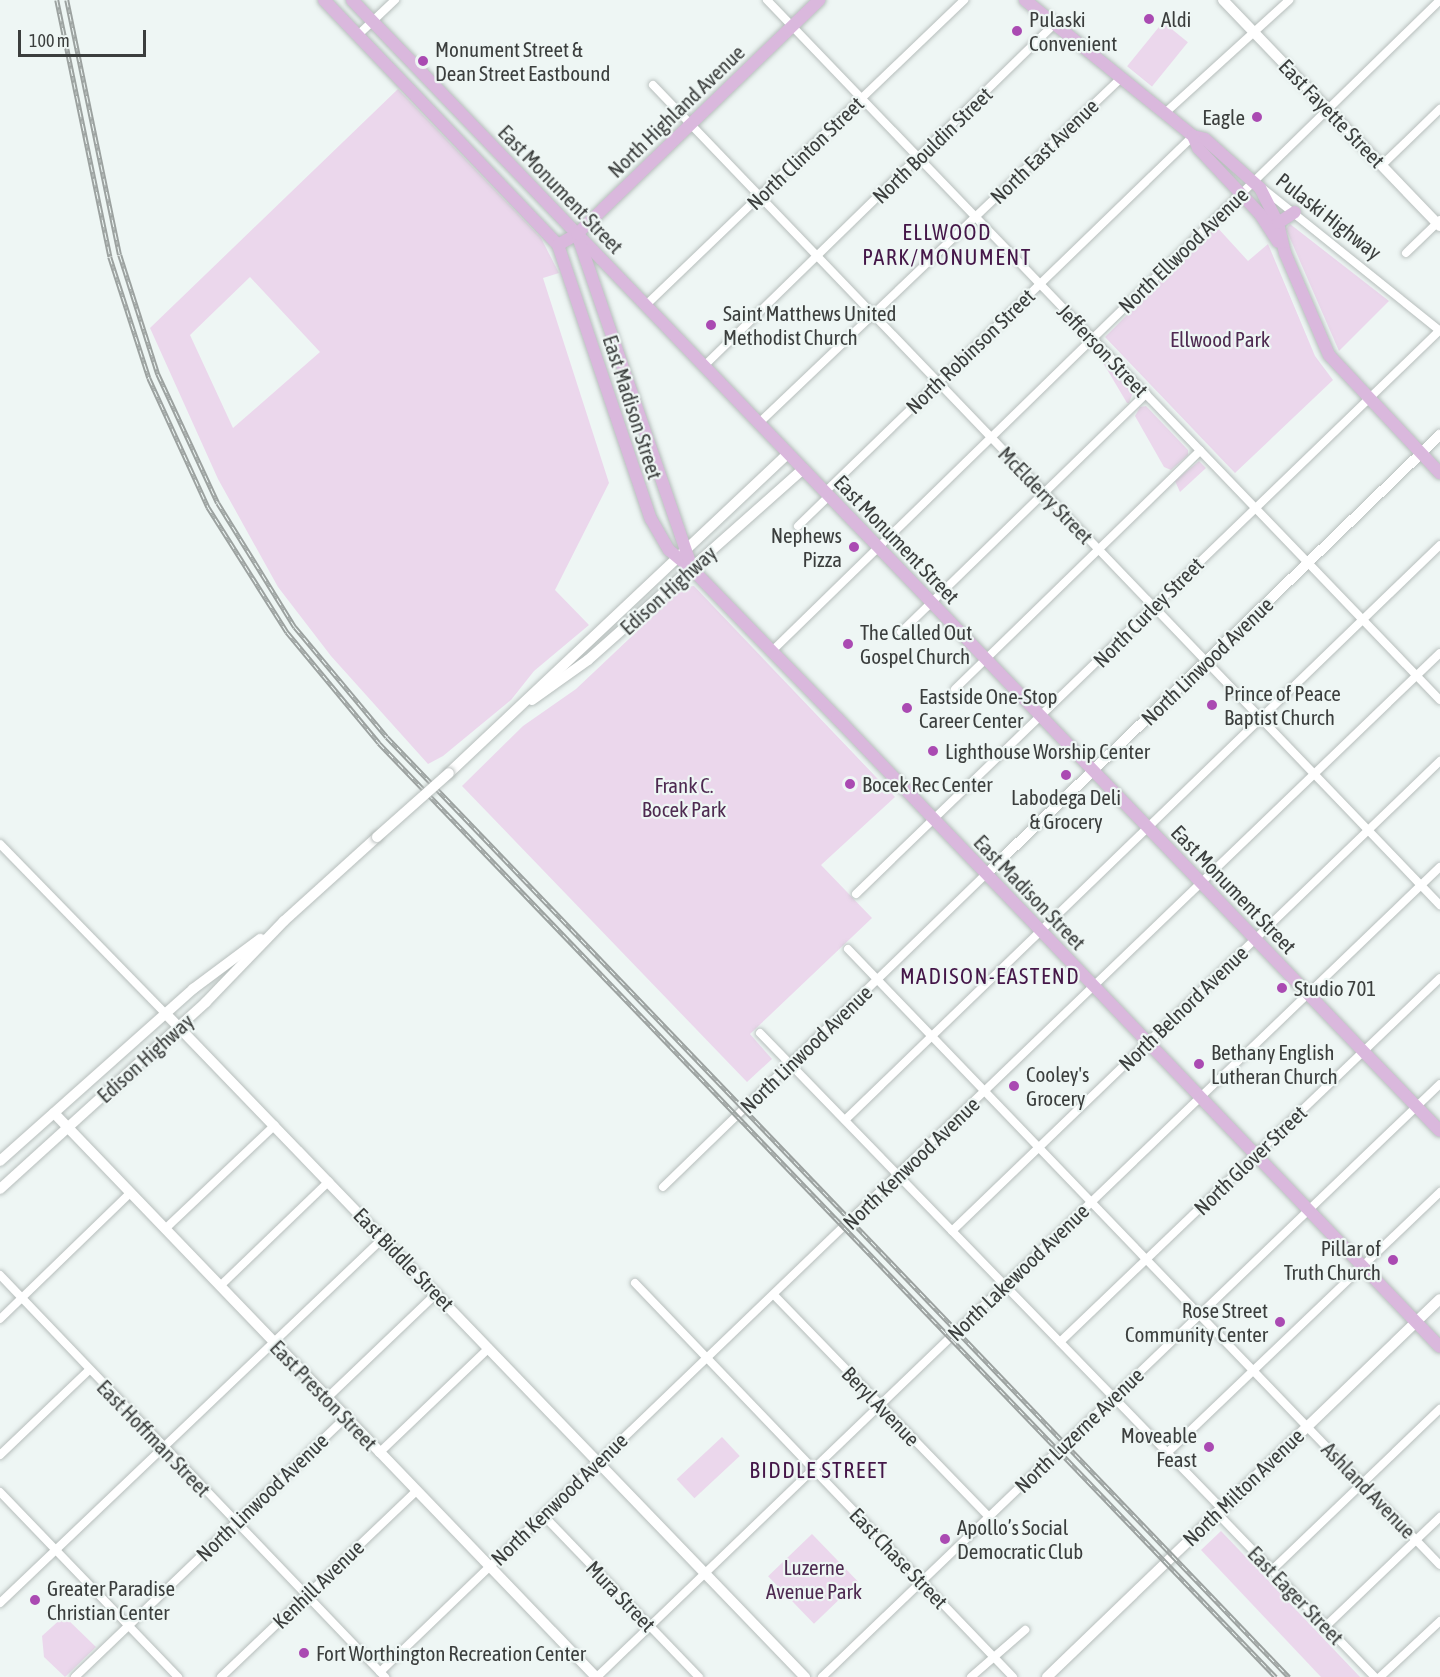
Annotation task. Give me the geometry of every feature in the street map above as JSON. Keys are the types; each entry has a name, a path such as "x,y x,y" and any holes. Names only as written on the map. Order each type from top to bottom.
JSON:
{"main road":[{"name":"East Monument Street","path":"324,0 558,245"},
{"name":"East Monument Street","path":"352,0 1440,1131"},
{"name":"North Highland Avenue","path":"558,245 577,234 819,0"},
{"name":"Pulaski Highway","path":"1025,0 1193,136 1213,163 1242,193 1285,253"},
{"name":"Pulaski Highway","path":"1193,136 1205,139 1254,181"},
{"path":"1213,163 1223,165 1240,180 1254,181 1278,223 1285,253 1329,355 1440,473"},
{"path":"1278,223 1295,212"},
{"name":"East Madison Street","path":"577,234 680,555"},
{"name":"East Madison Street","path":"558,245 651,519 692,569 1440,1347"}],"street":[{"path":"358,35 395,0"},
{"name":"Jefferson Street","path":"767,0 1440,700"},
{"name":"North Clinton Street","path":"646,305 964,0"},
{"name":"East Fayette Street","path":"1223,0 1439,223"},
{"path":"1165,113 1289,0"},
{"name":"North Ellwood Avenue","path":"772,651 1440,0"},
{"name":"North Bouldin Street","path":"704,366 1054,24"},
{"name":"North East Avenue","path":"759,423 1121,78"},
{"name":"McElderry Street","path":"653,85 1440,905"},
{"path":"1382,165 1440,109"},
{"name":"North Robinson Street","path":"798,526 938,382 1193,136"},
{"name":"Pulaski Highway","path":"1254,181 1440,330"},
{"path":"1406,253 1439,223"},
{"name":"North Curley Street","path":"856,894 1440,330"},
{"path":"901,632 1146,394"},
{"name":"North Linwood Avenue","path":"663,1187 1440,435"},
{"path":"956,689 1200,450"},
{"name":"Edison Highway","path":"0,1189 180,1027 284,921 526,703 549,676 788,453"},
{"name":"Edison Highway","path":"526,703 579,667 803,468"},
{"path":"845,1120 1440,544"},
{"name":"North Kenwood Avenue","path":"382,1675 490,1566 1440,653"},
{"name":"North Belnord Avenue","path":"952,1231 1440,761"},
{"name":"East Biddle Street","path":"0,844 275,1125 805,1677"},
{"name":"North Lakewood Avenue","path":"596,1677 1440,867"},
{"name":"Edison Highway","path":"0,1161 166,1014 284,921"},
{"name":"Ashland Avenue","path":"848,949 1440,1565"},
{"name":"North Glover Street","path":"1060,1342 1440,978"},
{"name":"East Eager Street","path":"760,1033 1167,1453 1272,1570 1375,1677"},
{"name":"North Luzerne Avenue","path":"822,1677 1440,1084"},
{"name":"East Preston Street","path":"54,1113 596,1677"},
{"path":"165,1229 275,1125"},
{"path":"220,1286 329,1181"},
{"path":"0,1319 130,1192"},
{"path":"1167,1453 1440,1192"},
{"path":"0,1603 383,1238"},
{"name":"East Hoffman Street","path":"0,1275 382,1675"},
{"name":"East Chase Street","path":"635,1283 1012,1677"},
{"path":"327,1398 436,1293"},
{"name":"Beryl Avenue","path":"774,1295 988,1516"},
{"name":"North Milton Avenue","path":"1047,1677 1440,1299"},
{"path":"380,1453 489,1348"},
{"path":"0,1455 89,1370"},
{"path":"1272,1570 1440,1409"},
{"name":"North Linwood Avenue","path":"75,1677 346,1417"},
{"name":"Kenhill Avenue","path":"221,1677 416,1491"},
{"path":"0,1492 178,1677"},
{"name":"Mura Street","path":"543,1515 699,1677"},
{"path":"1326,1626 1440,1517"},
{"path":"1380,1677 1440,1621"},
{"path":"971,1677 1025,1630"}],"green space":[{"path":"1163,22 1188,42 1152,86 1127,66"},
{"path":"398,89 541,238 559,273 543,278 609,483 555,590 589,625 534,671 511,700 443,756 428,764 331,656 278,587 218,479 150,328","holes":["250,277 320,352 233,428 190,335"]},
{"name":"Ellwood Park","path":"1290,224 1389,301 1339,351 1286,229"},
{"name":"Ellwood Park","path":"1216,226 1248,261 1268,244 1315,356 1333,380 1235,473 1105,337"},
{"name":"Ellwood Park","path":"1102,361 1133,392 1129,403 1127,403"},
{"name":"Ellwood Park","path":"1146,406 1188,450 1188,455 1171,470 1164,467 1135,416 1140,407"},
{"path":"1199,461 1206,468 1180,492 1175,481"},
{"name":"Frank C. Bocek Park","path":"694,586 895,797 821,865 872,918 750,1034 772,1059 747,1082 462,786 523,726 576,689 684,587"},
{"path":"722,1437 740,1456 694,1498 677,1479"},
{"path":"1221,1531 1360,1677 1321,1677 1201,1550"},
{"name":"Luzerne Avenue Park","path":"812,1534 858,1581 814,1624 768,1576"},
{"path":"64,1616 96,1647 65,1677 44,1657 42,1636"}],"railway":[{"path":"57,0 110,257 149,378 208,507 287,632 379,743 1276,1677"},
{"path":"67,0 120,255 158,374 218,503 295,627 387,737 1289,1677"}],"place":[{"name":"Aldi","path":"1149,19"},
{"name":"Pulaski Convenient","path":"1017,31"},
{"name":"Monument Street & Dean Street Eastbound","path":"423,61"},
{"name":"Eagle","path":"1257,117"},
{"name":"Saint Matthews United Methodist Church","path":"711,325"},
{"name":"Nephews Pizza","path":"854,547"},
{"name":"The Called Out Gospel Church","path":"848,644"},
{"name":"Prince of Peace Baptist Church","path":"1212,705"},
{"name":"Eastside One-Stop Career Center","path":"907,708"},
{"name":"Lighthouse Worship Center","path":"933,751"},
{"name":"Labodega Deli & Grocery","path":"1066,775"},
{"name":"Bocek Rec Center","path":"850,784"},
{"name":"Studio 701","path":"1282,988"},
{"name":"Bethany English Lutheran Church","path":"1199,1064"},
{"name":"Cooley's Grocery","path":"1014,1086"},
{"name":"Pillar of Truth Church","path":"1393,1260"},
{"name":"Rose Street Community Center","path":"1280,1322"},
{"name":"Moveable Feast","path":"1209,1447"},
{"name":"Apollo’s Social Democratic Club","path":"945,1539"},
{"name":"Greater Paradise Christian Center","path":"35,1600"},
{"name":"Fort Worthington Recreation Center","path":"304,1653"}],"district":[{"name":"ELLWOOD PARK/MONUMENT","path":"947,244"},
{"name":"MADISON-EASTEND","path":"990,977"},
{"name":"BIDDLE STREET","path":"819,1471"}]}
